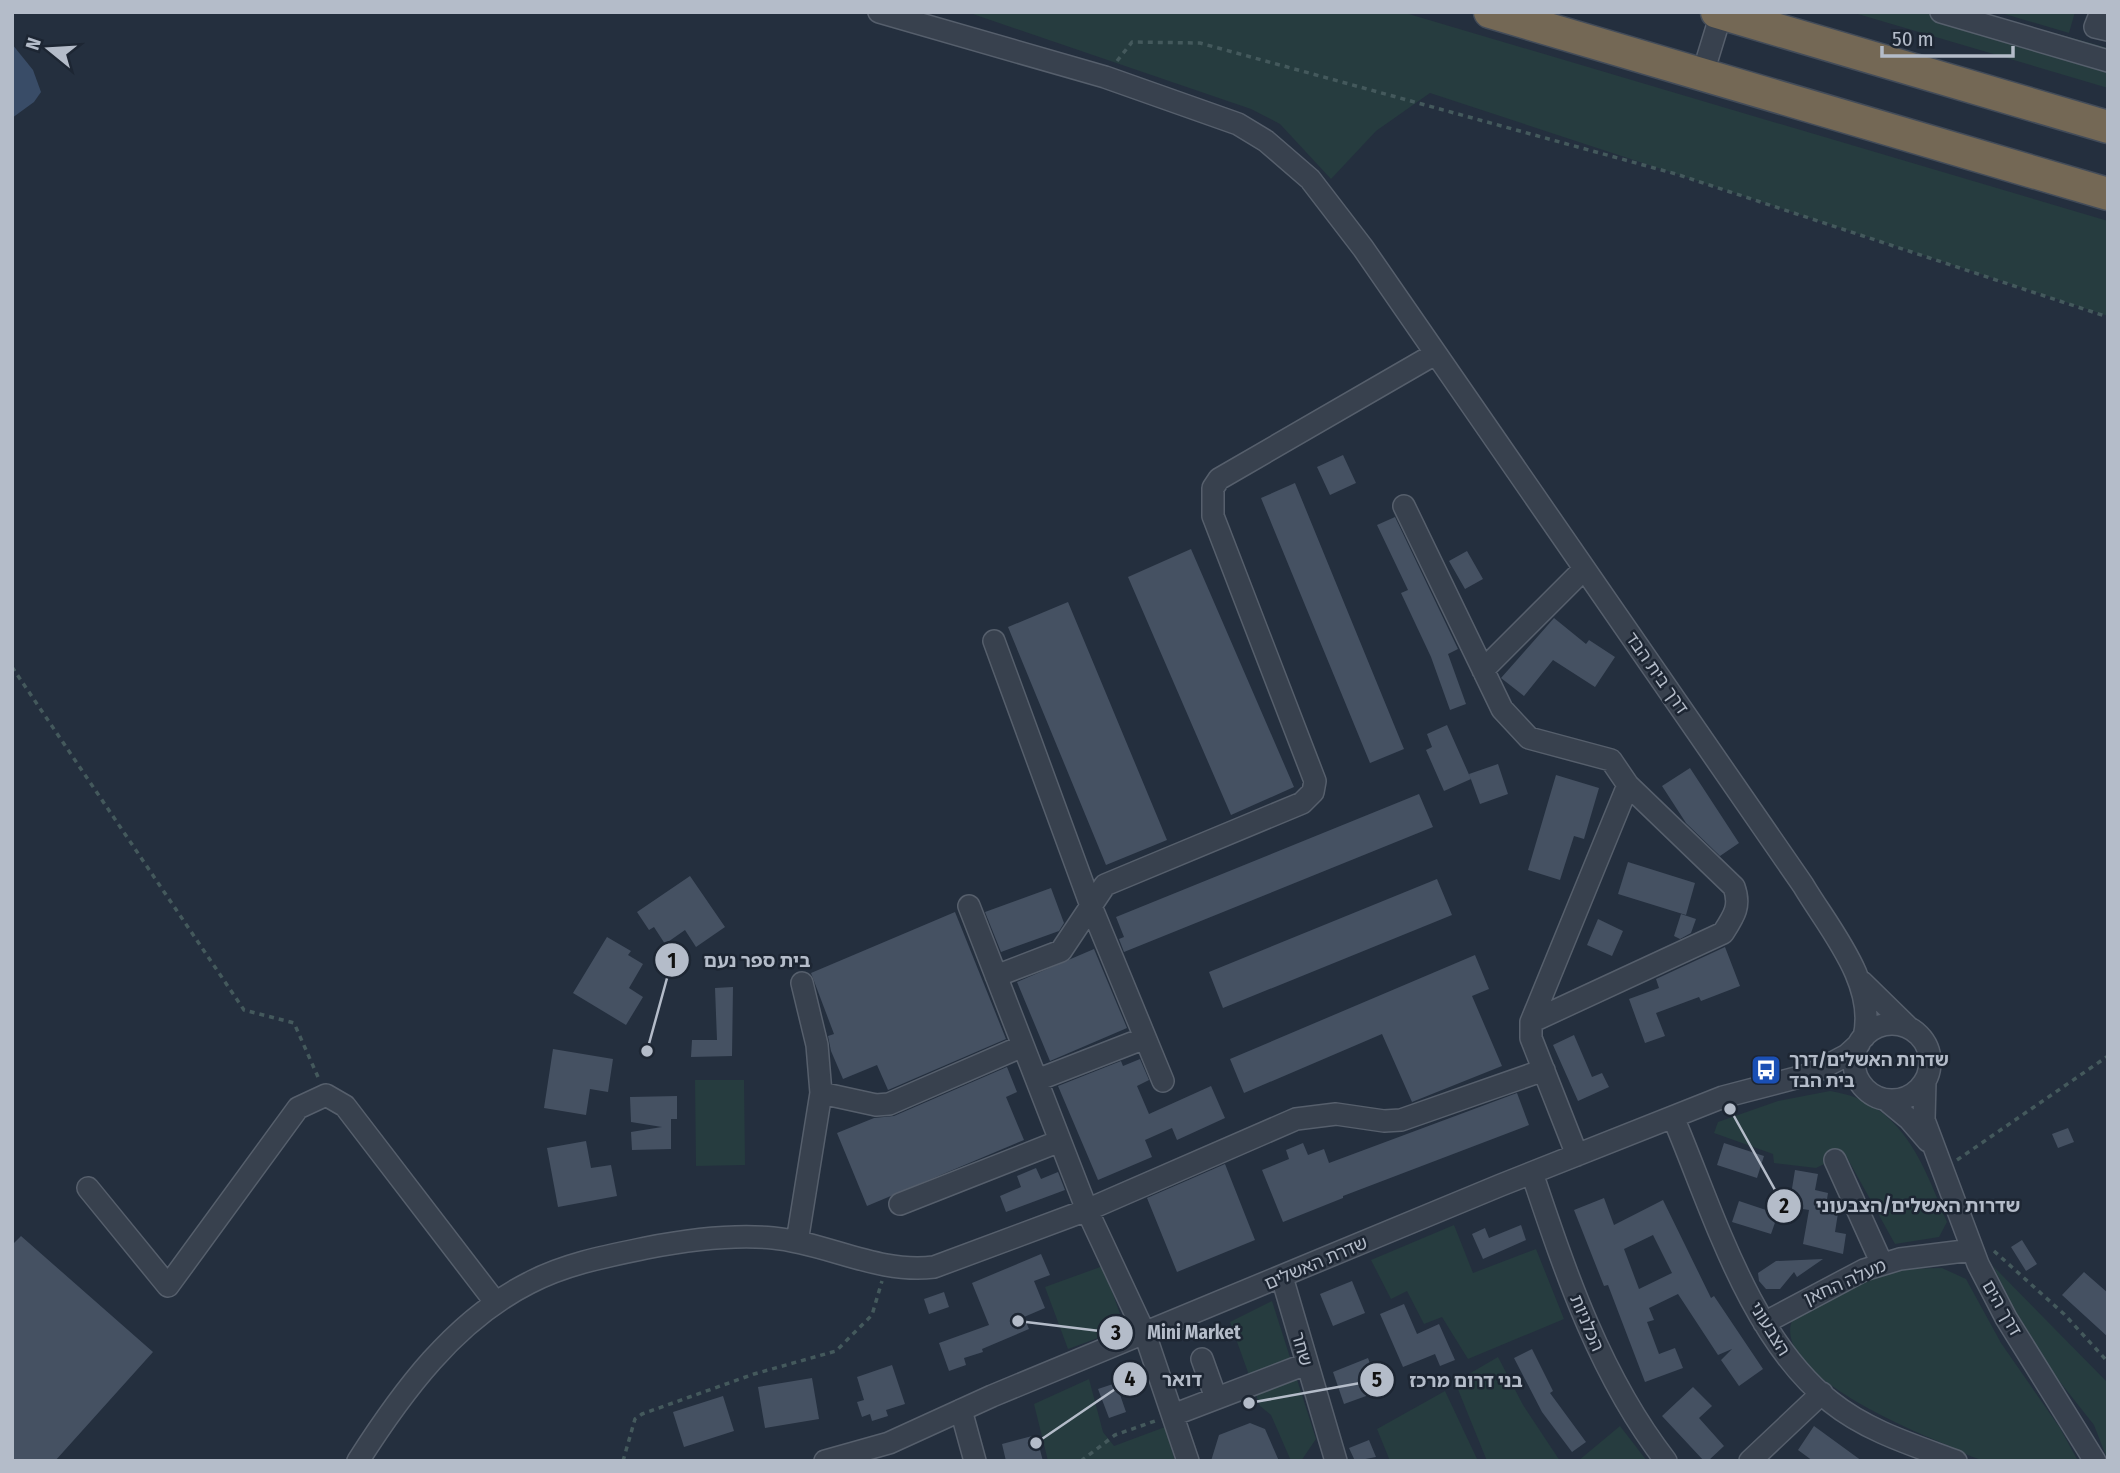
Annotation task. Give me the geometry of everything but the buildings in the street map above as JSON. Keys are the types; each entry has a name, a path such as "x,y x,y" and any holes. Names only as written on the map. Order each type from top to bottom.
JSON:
{"highway":[{"path":"1490,12 2108,194"},
{"path":"1719,13 2108,127"}],"street":[{"name":"דרך בית הבד","path":"879,12 1105,77 1238,124 1289,158 1336,211 1767,831 1857,975 1910,1029"},
{"path":"1941,12 2108,61"},
{"path":"2101,12 2095,27 2108,30"},
{"path":"1702,76 1719,13"},
{"path":"996,976 1061,951 1105,885 1302,803 1313,792 1315,781 1213,516 1213,488 1219,479 1435,354"},
{"path":"1404,506 1502,709 1529,738 1611,760 1628,785 1734,887 1739,901 1723,933 1531,1022"},
{"path":"1483,670 1584,569"},
{"path":"994,641 1091,906 1163,1081"},
{"path":"1577,1155 1531,1038 1531,1022 1628,785"},
{"path":"969,906 1087,1210 1145,1334 1188,1461"},
{"name":"דרך בית הבד","path":"1857,975 1867,1012 1862,1041"},
{"path":"797,1242 821,1093 817,1045 802,983"},
{"path":"1886,1025 1910,1029 1920,1036 1930,1058 1925,1081 1907,1097 1886,1100 1871,1094 1861,1085 1854,1061 1862,1041 1886,1025"},
{"path":"1037,1080 1145,1038"},
{"name":"שדרת האשלים","path":"825,1461 859,1457 961,1410 1673,1117 1746,1089 1811,1074 1847,1055 1862,1041"},
{"path":"821,1093 876,1105 889,1104 1023,1045"},
{"path":"358,1461 421,1371 450,1341 496,1303 529,1282 570,1266 693,1240 771,1238 886,1265 912,1269 934,1267 1087,1210 1296,1119 1336,1114 1384,1121 1401,1120 1544,1070"},
{"name":"שדרת האשלים","path":"1811,1074 1840,1076 1861,1085"},
{"name":"דרך הים","path":"1925,1081 1923,1112 1931,1145 1972,1250 2006,1318 2095,1461"},
{"path":"88,1188 168,1286 298,1108 326,1096 345,1106 496,1303"},
{"name":"דרך הים","path":"1886,1100 1909,1119 1931,1145"},
{"name":"הצבעוני","path":"1673,1117 1746,1288 1764,1322 1791,1362 1822,1393 1879,1431 1956,1461"},
{"path":"900,1204 1060,1141"},
{"path":"1835,1160 1882,1264"},
{"name":"הכלניות","path":"1532,1173 1557,1248 1601,1354 1632,1414 1666,1461"},
{"name":"מעלה החאן","path":"1764,1322 1836,1282 1882,1264 1900,1259 1972,1250"},
{"name":"שחר","path":"1282,1277 1336,1461"},
{"path":"1202,1359 1216,1398"},
{"path":"1173,1415 1306,1364"},
{"path":"1749,1461 1822,1393"},
{"path":"961,1410 975,1461"}],"path":[{"path":"1105,77 1132,42 1200,43 1676,174 2108,317"},
{"path":"12,667 244,1010 294,1023 326,1096"},
{"path":"1941,1171 2108,1056"},
{"path":"1972,1250 1991,1248 2064,1314 2108,1362"},
{"path":"623,1461 635,1419 642,1414 754,1374 836,1351 872,1315 886,1265"},
{"path":"1081,1461 1115,1435 1173,1415"}],"green space":[{"path":"967,12 1402,12 2108,221 2108,316 1430,93 1376,131 1331,179 1280,124 1251,109"},
{"path":"1851,12 1980,12 2108,48 2108,88"},
{"path":"1998,12 2075,12 2069,33"},
{"path":"695,1080 744,1080 745,1165 696,1166"},
{"path":"1830,1091 1855,1097 1875,1108 1906,1138 1929,1178 1947,1222 1939,1237 1895,1244 1845,1154 1816,1168 1774,1163 1773,1154 1714,1133 1718,1122 1778,1101"},
{"path":"1454,1225 1473,1273 1536,1249 1564,1319 1468,1359 1442,1317 1424,1324 1407,1291 1391,1299 1371,1260"},
{"path":"1103,1266 1125,1328 1068,1349 1045,1287"},
{"path":"1993,1266 2108,1383 2108,1461 2094,1425 2033,1348"},
{"path":"1942,1268 1966,1279 2001,1343 2060,1428 2078,1461 2009,1463 1977,1458 1875,1412 1821,1378 1801,1358 1791,1338 1793,1318 1869,1277 1901,1269"},
{"path":"1272,1301 1316,1439 1301,1461 1291,1461 1271,1415 1260,1406 1230,1322"},
{"path":"1498,1357 1523,1405 1560,1461 1487,1461 1455,1382"},
{"path":"1089,1379 1103,1432 1114,1446 1165,1427 1175,1461 1048,1461 1034,1404"},
{"path":"1445,1391 1478,1461 1390,1461 1377,1429"},
{"path":"1620,1426 1647,1461 1578,1461"}],"water":[{"path":"12,44 33,70 41,92 34,102 12,118"}],"place":[{"name":"בית ספר נעם","path":"647,1051"},
{"name":"שדרות האשלים/דרך בית הבד","path":"1766,1070"},
{"name":"שדרות האשלים/הצבעוני","path":"1730,1109"},
{"name":"Mini Market","path":"1018,1321"},
{"name":"בני דרום מרכז","path":"1249,1403"},
{"name":"דואר","path":"1036,1443"}]}
